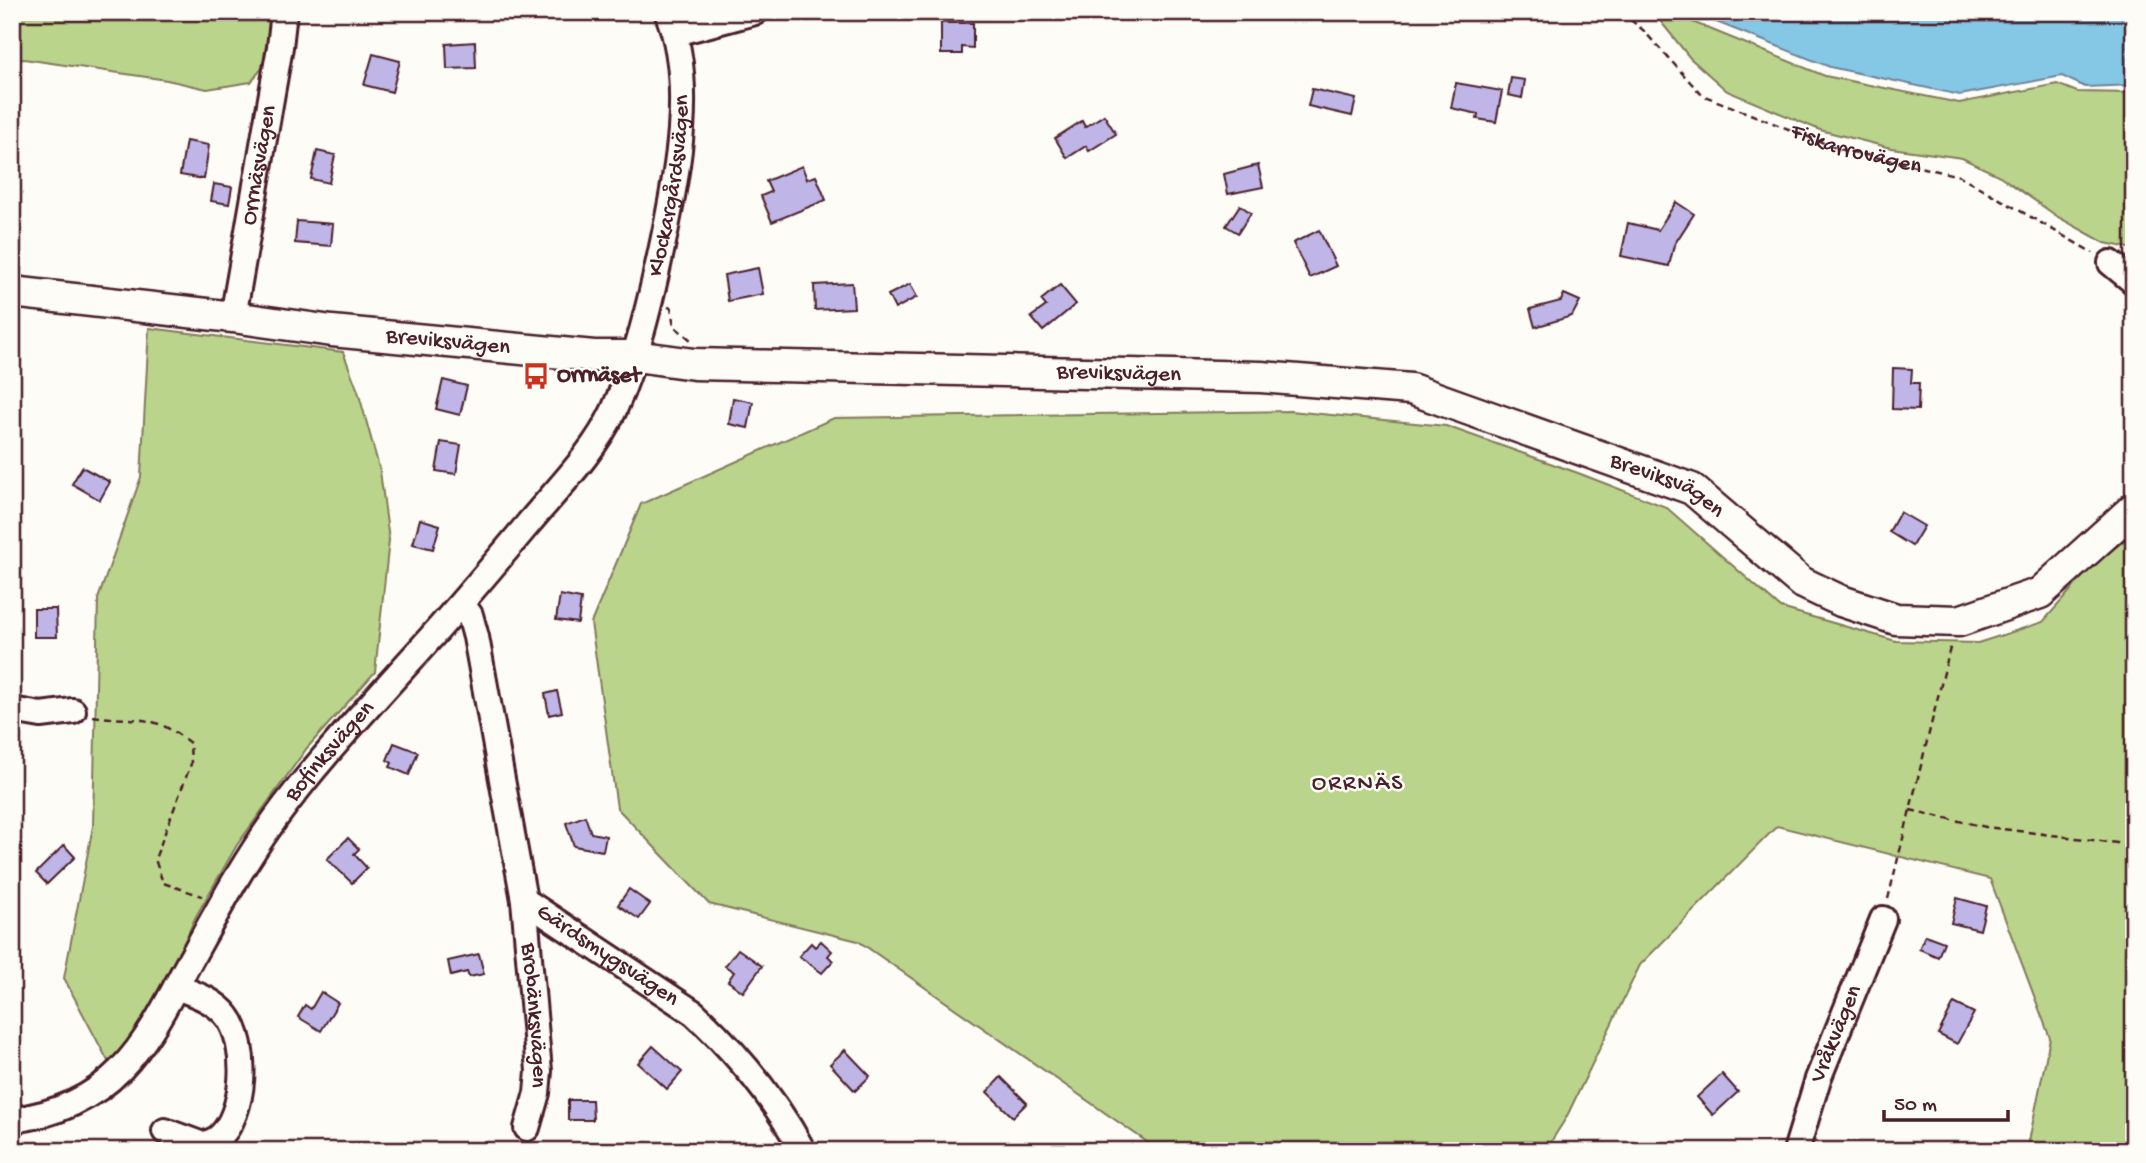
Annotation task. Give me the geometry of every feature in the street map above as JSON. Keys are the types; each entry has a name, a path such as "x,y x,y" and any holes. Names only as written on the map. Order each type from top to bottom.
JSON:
{"main road":[{"name":"Breviksvägen","path":"12,292 332,331 594,356 635,356 694,364 1261,377 1411,389 1692,489 1801,582 1840,601 1896,619 1959,621 2040,593 2134,508"}],"street":[{"name":"Orrnäsvägen","path":"233,317 281,47 284,12"},
{"path":"672,23 755,12"},
{"name":"Klockargårdsvägen","path":"635,356 651,302 678,171 682,81 672,23"},
{"path":"2110,263 2134,282"},
{"name":"Bofinksvägen","path":"12,1120 52,1112 72,1104 112,1076 134,1053 176,987 222,903 267,831 306,779 462,604 582,460 612,413 635,356"},
{"name":"Gärdsmygsvägen","path":"462,604 470,615 476,637 524,900 694,1013 716,1033 773,1100 803,1151"},
{"path":"12,710 41,715 73,711"},
{"name":"Brobänksvägen","path":"524,900 539,1071 537,1093 527,1128"},
{"name":"Vråkvägen","path":"1796,1151 1818,1079 1883,919"},
{"path":"164,1130 203,1145 218,1138 237,1107 241,1072 241,1052 228,1017 212,1002 176,987"}],"path":[{"name":"Fiskarrovägen","path":"1621,12 1643,30 1702,95 1839,149 1960,176 2110,263"},
{"path":"651,302 671,309 674,326 691,340"},
{"path":"1883,919 1959,621"},
{"path":"73,711 96,716 145,718 169,727 190,743 191,764 155,859 163,883 222,903"},
{"path":"1910,810 1986,827 2117,842 2134,850"}],"green space":[{"path":"12,12 274,12 269,59 251,82 207,89 167,80 24,59 12,60"},
{"path":"1653,12 1668,12 1825,76 1959,103 2057,84 2077,92 2134,93 2134,249 2105,243 2058,217 2000,176 1962,158 1891,148 1820,130 1727,91 1690,58"},
{"path":"149,328 343,352 358,391 380,471 389,540 375,672 307,748 237,845 195,918 162,995 110,1065 64,978 93,826 98,599 141,477"},
{"path":"1290,411 1446,426 1578,473 1666,507 1781,608 1896,641 1978,643 2043,622 2092,566 2134,533 2134,1151 2027,1151 2050,1038 1990,879 1777,826 1640,965 1566,1118 1545,1151 1160,1151 858,941 709,904 617,808 591,623 641,504 834,418"}],"water":[{"path":"1691,12 2134,12 2134,85 2085,87 2062,76 1960,95 1830,67"}],"building":[{"path":"941,23 973,23 973,48 962,47 962,54 941,54"},
{"path":"475,42 476,68 447,69 446,44"},
{"path":"373,54 400,61 392,92 364,85"},
{"path":"1511,78 1525,80 1522,98 1508,95"},
{"path":"1456,83 1502,91 1496,122 1477,119 1478,114 1451,108"},
{"path":"1312,89 1356,99 1352,116 1308,106"},
{"path":"1104,115 1116,134 1089,151 1086,146 1067,158 1055,138 1082,121 1085,127"},
{"path":"186,141 209,145 204,179 180,175"},
{"path":"317,151 335,155 329,183 311,179"},
{"path":"1258,165 1263,187 1228,194 1224,174"},
{"path":"802,166 807,179 816,176 826,200 772,222 761,196 771,192 766,181"},
{"path":"214,184 232,187 229,204 211,201"},
{"path":"1676,202 1694,214 1674,245 1669,266 1621,256 1628,223 1658,230"},
{"path":"1240,205 1251,213 1238,233 1226,226"},
{"path":"297,221 333,224 331,246 295,243"},
{"path":"1319,230 1336,266 1310,278 1293,243"},
{"path":"758,268 763,294 728,301 724,275"},
{"path":"852,283 854,308 815,310 814,285"},
{"path":"910,284 917,297 895,309 888,295"},
{"path":"1060,285 1076,304 1043,331 1031,317 1046,306 1041,300"},
{"path":"1564,294 1580,301 1572,316 1535,327 1530,309 1561,301"},
{"path":"1893,368 1912,369 1911,383 1919,383 1918,410 1892,409"},
{"path":"443,380 467,386 460,415 436,409"},
{"path":"733,398 753,402 748,428 729,424"},
{"path":"441,442 461,445 456,474 436,471"},
{"path":"82,467 110,482 100,500 72,484"},
{"path":"1900,512 1924,526 1912,546 1889,532"},
{"path":"420,519 440,525 433,549 413,544"},
{"path":"560,595 581,599 578,623 556,620"},
{"path":"34,609 56,609 57,637 34,637"},
{"path":"557,691 562,712 549,715 545,694"},
{"path":"394,743 418,752 409,775 390,767 392,763 387,760"},
{"path":"585,816 591,833 606,836 603,851 574,846 566,823"},
{"path":"348,838 359,849 354,854 367,868 352,883 327,859"},
{"path":"64,845 75,857 47,884 36,873"},
{"path":"629,889 650,904 639,919 618,905"},
{"path":"1957,898 1986,906 1980,930 1951,923"},
{"path":"1925,935 1944,942 1938,957 1919,949"},
{"path":"821,941 832,951 828,956 833,961 822,973 799,956 811,943 815,947"},
{"path":"738,949 762,966 743,992 728,981 734,972 725,966"},
{"path":"479,954 484,974 469,977 467,972 451,976 448,961"},
{"path":"321,992 338,1003 321,1031 298,1017 305,1005 311,1009"},
{"path":"1954,1003 1974,1013 1957,1044 1938,1034"},
{"path":"653,1046 682,1072 667,1089 638,1063"},
{"path":"845,1050 870,1076 855,1091 830,1064"},
{"path":"1722,1074 1738,1092 1713,1115 1697,1097"},
{"path":"1001,1077 1027,1103 1013,1117 987,1092"},
{"path":"568,1100 592,1100 593,1120 568,1120"}],"place":[{"name":"Orrnäset","path":"536,376"}],"district":[{"name":"ORRNÄS","path":"1358,784"}]}
